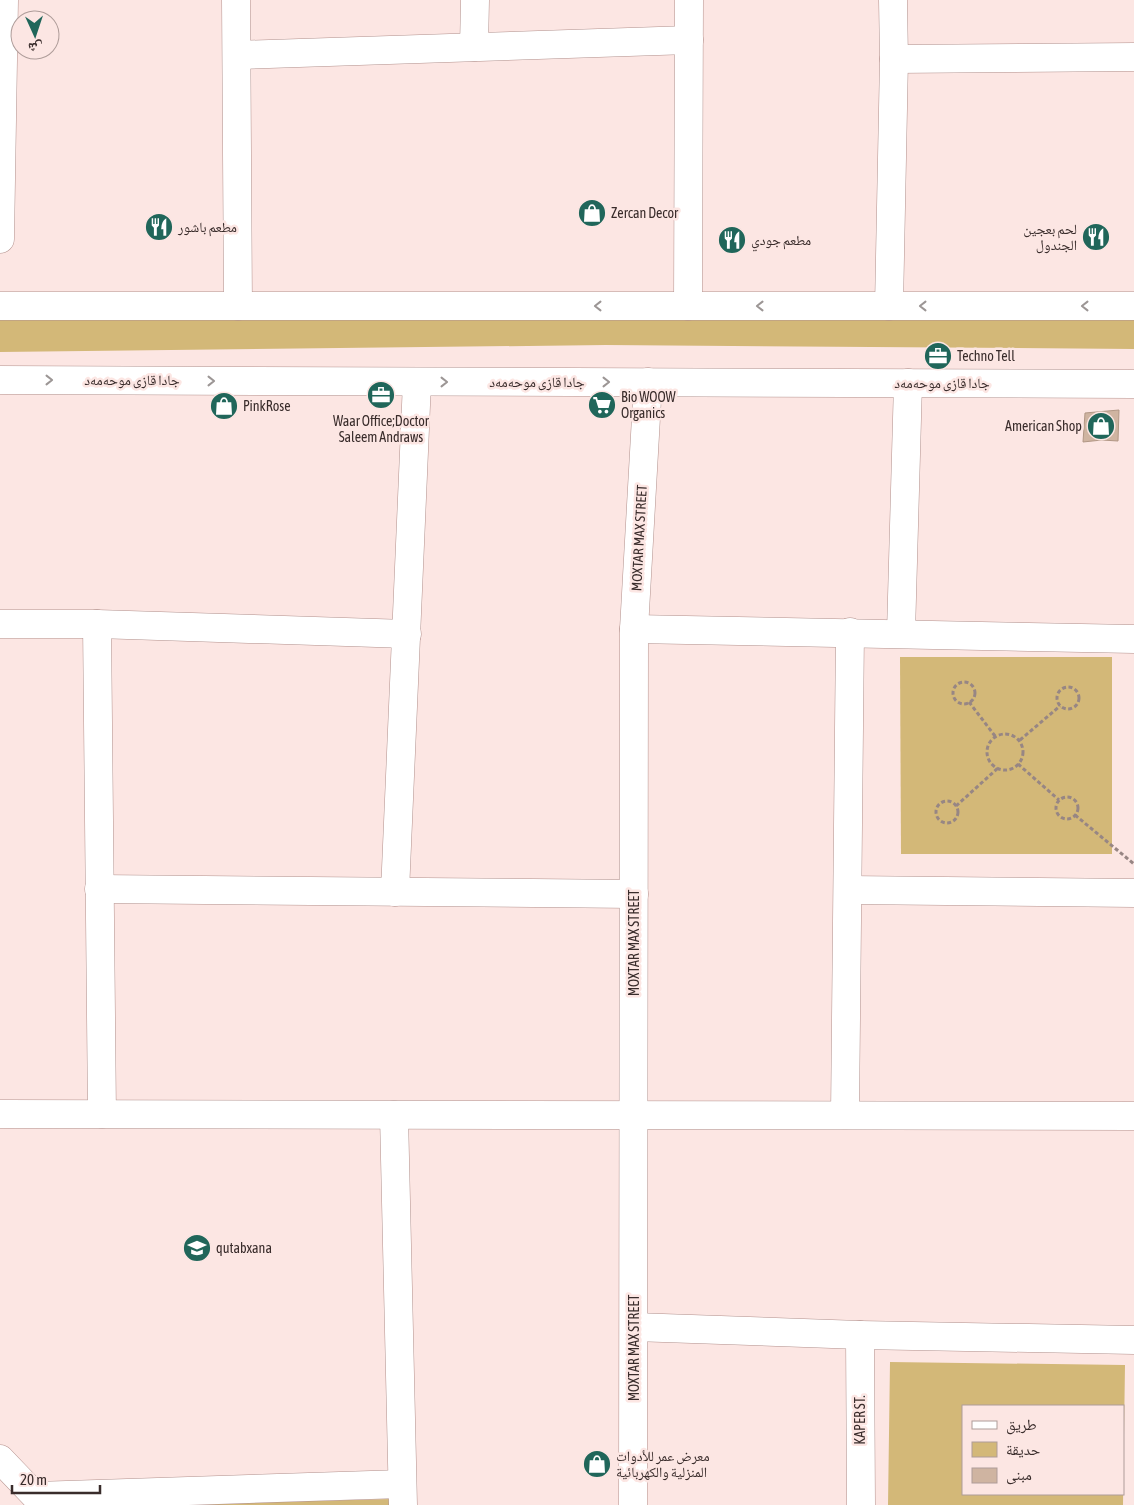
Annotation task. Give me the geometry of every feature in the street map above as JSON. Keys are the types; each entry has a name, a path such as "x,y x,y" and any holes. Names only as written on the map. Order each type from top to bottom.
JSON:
{"street":[{"path":"0,239 1,64 4,0"},
{"path":"236,0 238,306"},
{"path":"474,47 475,0"},
{"path":"688,306 689,0"},
{"path":"888,306 894,59 893,0"},
{"path":"236,55 689,40"},
{"path":"894,59 1134,57"},
{"path":"0,306 1134,306"},
{"name":"جادا قازی موحەمەد","path":"0,380 1134,384"},
{"path":"396,892 417,382"},
{"name":"MOXTAR MAX STREET","path":"634,1505 634,629 648,382"},
{"path":"901,633 908,383"},
{"path":"0,624 97,624 407,634"},
{"path":"97,624 102,1114"},
{"path":"634,629 1134,639"},
{"path":"845,1116 850,632"},
{"path":"100,889 634,894"},
{"path":"848,890 1134,893"},
{"path":"0,1114 1134,1116"},
{"path":"0,1459 40,1500 403,1495 394,1115"},
{"path":"634,1327 860,1335 1134,1340"},
{"name":"KAPER ST.","path":"860,1335 861,1505"}],"path":[{"path":"965,682 973,687 975,694 969,702 962,703 956,700 953,689 958,684 965,682"},
{"path":"1071,688 1077,692 1079,699 1076,706 1066,709 1060,706 1058,696 1062,690 1071,688"},
{"path":"969,702 995,736"},
{"path":"1020,740 1060,706"},
{"path":"1005,733 1011,734 1020,740 1024,750 1022,760 1018,764 1009,770 993,766 987,756 988,745 995,736 1005,733"},
{"path":"1018,764 1060,800"},
{"path":"956,806 998,768"},
{"path":"1069,797 1075,800 1078,809 1075,815 1064,818 1059,814 1056,807 1060,800 1069,797"},
{"path":"950,802 956,806 958,812 952,822 945,822 939,819 936,813 941,803 950,802"},
{"path":"1075,815 1134,865"}],"green space":[{"path":"1134,319 1134,349 606,345 0,352 0,320"},
{"path":"900,657 1112,657 1112,854 901,854"},
{"path":"890,1362 1125,1365 1124,1435 1124,1405 962,1405 962,1495 1123,1495 1123,1505 888,1505"},
{"path":"391,1499 391,1505 144,1505"}],"building":[{"name":"American Shop","path":"1119,410 1118,441 1083,442 1085,413"}],"place":[{"name":"Zercan Decor","path":"592,213"},
{"name":"مطعم باشور","path":"159,227"},
{"name":"لحم بعجين الجندول","path":"1096,237"},
{"name":"مطعم جودي","path":"732,240"},
{"name":"Techno Tell","path":"938,356"},
{"name":"Waar Office;Doctor Saleem Andraws","path":"381,395"},
{"name":"Bio WOOW Organics","path":"602,405"},
{"name":"PinkRose","path":"224,406"},
{"name":"American Shop","path":"1101,426"},
{"name":"qutabxana","path":"197,1248"},
{"name":"معرض عمر للأدوات المنزلية والكهربائية","path":"597,1464"}]}
